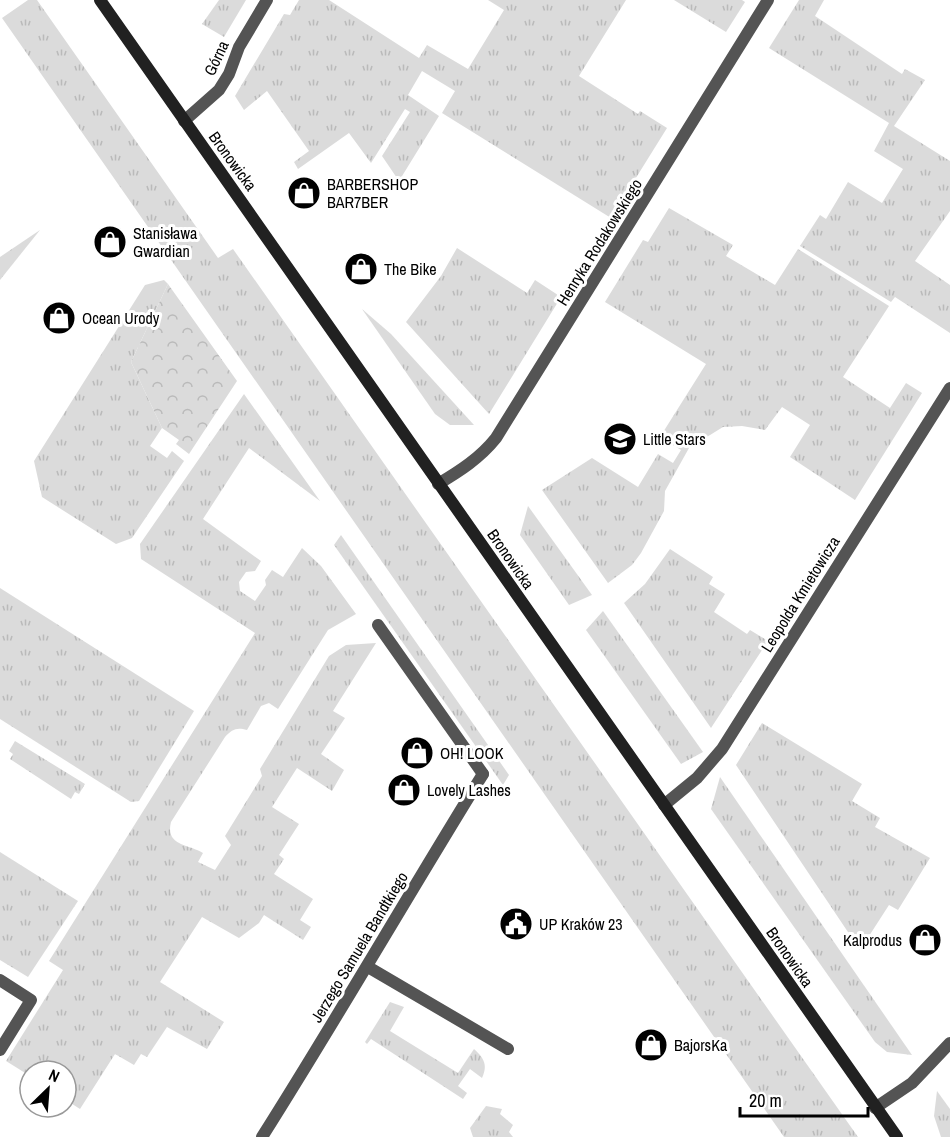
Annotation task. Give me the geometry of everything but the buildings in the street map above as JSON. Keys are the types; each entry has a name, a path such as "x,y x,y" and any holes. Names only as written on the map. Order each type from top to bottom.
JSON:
{"street":[{"name":"Bronowicka","path":"100,0 897,1137"},
{"name":"Górna","path":"184,121 219,90 229,74 239,47 267,0"},
{"name":"Henryka Rodakowskiego","path":"438,484 486,451 496,438 768,0"},
{"name":"Leopolda Kmietowicza","path":"664,805 697,778 722,749 950,388"},
{"name":"Jerzego Samuela Bandtkiego","path":"262,1137 369,967 385,932 483,774 378,626"},
{"path":"369,967 508,1049"},
{"path":"0,980 31,1000 0,1050"},
{"path":"875,1108 912,1083 950,1043"}],"green space":[{"path":"28,0 37,0 218,258 233,249 858,1137 784,1137 2,18"},
{"path":"219,0 246,0 224,37 202,24"},
{"path":"299,0 329,0 419,58 427,45 468,69 504,10 488,0 626,0 579,76 638,114 640,111 667,128 611,218 442,113 455,91 422,71 408,95 439,116 399,181 382,156 410,112 405,109 371,163 349,133 298,169 294,162 309,151 267,91 244,110 235,96 284,14 290,15"},
{"path":"674,0 742,0 745,2 726,32"},
{"path":"799,0 824,0 815,16 902,74 905,69 925,80 894,126 950,161 950,211 915,261 950,285 950,333 895,297 891,302 800,246 820,215 826,219 848,182 882,203 903,169 874,151 889,123 769,48"},
{"path":"669,208 733,245 726,256 775,285 798,249 889,306 843,377 890,408 906,383 922,393 855,500 790,457 810,425 782,407 765,430 742,426 723,427 689,448 665,491 664,511 641,553 632,565 608,583 542,490 592,458 638,487 658,454 673,463 681,450 660,437 706,364 605,302 643,240 648,242"},
{"path":"40,230 0,280 0,257"},
{"path":"457,248 527,293 535,280 561,297 489,414 406,322 441,276"},
{"path":"164,280 168,284 131,362 162,428 150,446 167,458 172,451 184,461 132,538 116,544 42,497 34,461 145,285"},
{"path":"168,284 237,381 189,454 176,444 179,440 162,428 131,362"},
{"path":"362,309 391,334 474,425 450,425 435,414"},
{"path":"244,394 320,501 249,448 203,519 261,561 255,571 246,572 239,582 240,591 255,601 266,585 265,580 272,570 283,577 302,548 321,566 356,614 328,630 278,709 269,703 261,706 247,730 235,729 225,737 171,822 171,836 179,843 203,853 198,862 215,870 231,845 225,836 262,776 260,769 329,656 346,645 376,643 333,711 345,718 321,754 344,770 332,791 297,768 272,807 299,824 279,855 284,859 274,874 313,899 300,920 311,927 303,940 264,915 259,923 239,938 202,917 160,982 224,1022 207,1049 167,1027 147,1057 141,1054 134,1065 115,1054 80,1109 78,1108 78,1059 18,1059 18,1068 6,1061 63,970 49,961 255,633 141,559 140,544"},
{"path":"528,506 592,595 569,605 520,535"},
{"path":"341,535 509,775 503,785 334,545"},
{"path":"670,549 713,577 709,584 725,594 714,612 747,634 750,630 768,641 711,728 624,603 645,584"},
{"path":"0,588 194,711 139,801 131,802 0,719"},
{"path":"603,611 703,752 681,764 586,630"},
{"path":"762,723 862,784 852,801 880,818 875,827 930,858 898,910 889,905 860,950 736,765"},
{"path":"15,741 85,784 79,794 75,792 71,799 10,759 13,754 9,751"},
{"path":"720,777 912,1055 887,1052 875,1042 711,809"},
{"path":"0,852 78,901 28,977 0,960"},
{"path":"390,1002 404,1007 390,1031 458,1073 474,1049 480,1056 485,1065 484,1073 482,1078 470,1069 458,1086 467,1093 463,1099 371,1039 367,1044 365,1042"},
{"path":"937,1091 950,1109 950,1137 941,1137 934,1116"},
{"path":"486,1106 502,1109 500,1114 513,1125 509,1132 513,1137 473,1137 470,1128"}],"place":[{"name":"BARBERSHOP BAR7BER","path":"304,193"},
{"name":"Stanisława Gwardian","path":"110,242"},
{"name":"The Bike","path":"361,269"},
{"name":"Ocean Urody","path":"59,318"},
{"name":"Little Stars","path":"620,439"},
{"name":"OH! LOOK","path":"417,753"},
{"name":"Lovely Lashes","path":"404,790"},
{"name":"UP Kraków 23","path":"516,924"},
{"name":"Kalprodus","path":"925,940"},
{"name":"BajorsKa","path":"651,1045"}]}
